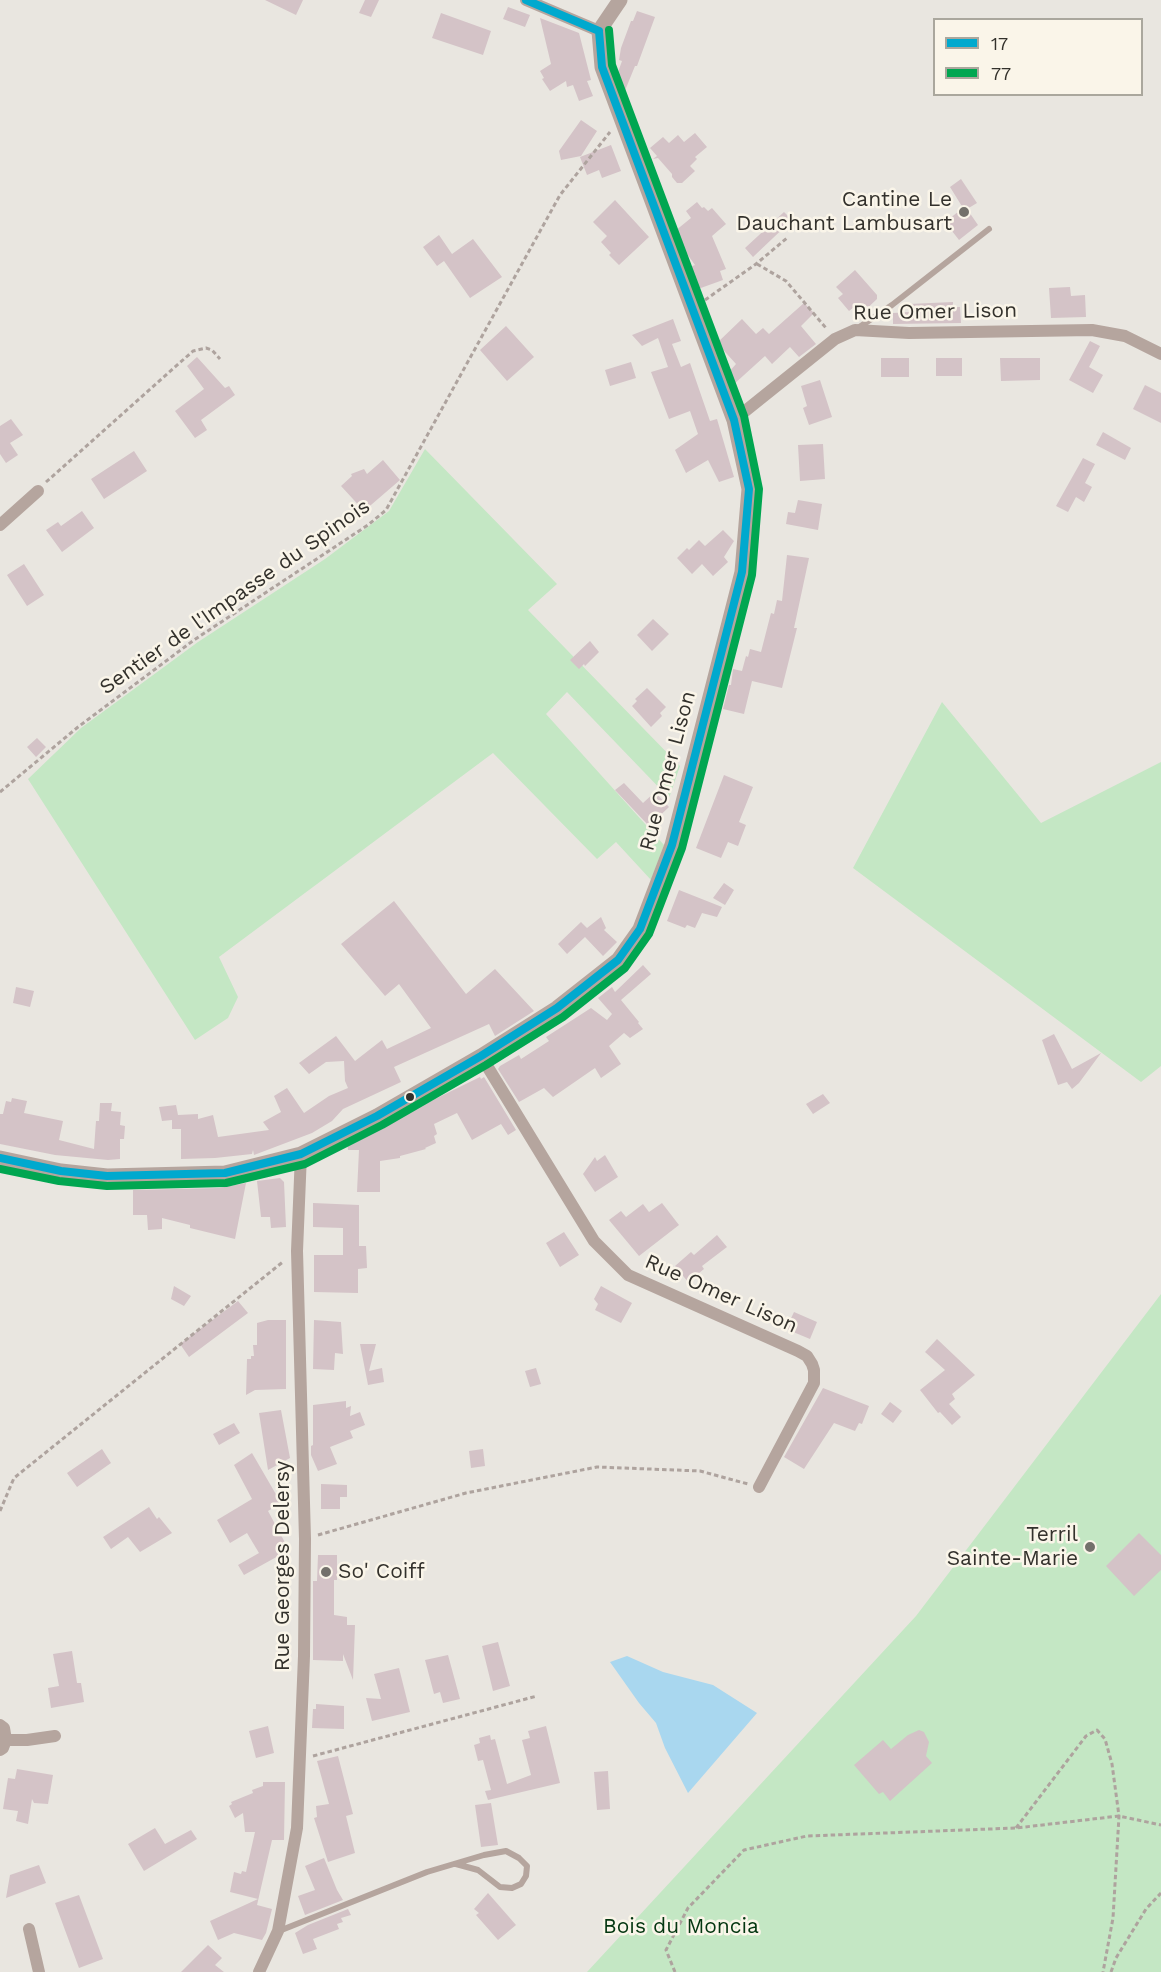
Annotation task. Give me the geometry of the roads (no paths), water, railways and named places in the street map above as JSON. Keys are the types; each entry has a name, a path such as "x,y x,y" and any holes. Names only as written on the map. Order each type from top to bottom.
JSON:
{"street":[{"path":"526,0 599,31 620,0"},
{"name":"Rue Omer Lison","path":"0,1158 61,1171 107,1176 225,1173 300,1154 377,1116 481,1056 557,1008 618,960 640,929 672,845 741,572 749,489 734,420 602,67 599,31"},
{"name":"Rue Omer Lison","path":"734,420 835,339 855,330 920,333 1092,330 1125,336 1161,354"},
{"path":"0,525 39,490"},
{"name":"Rue Omer Lison","path":"481,1056 594,1241 628,1275 807,1356 814,1370 813,1383 759,1487"},
{"name":"Rue Georges Delersy","path":"259,1972 278,1931 297,1828 304,1656 305,1539 297,1251 300,1154"},
{"path":"0,1725 4,1728 3,1745 55,1736"},
{"path":"29,1929 39,1972"}],"lane":[{"path":"855,330 892,305 989,229"},
{"path":"278,1931 427,1872 484,1855 506,1851 519,1858 527,1866 526,1876 521,1884 513,1888 500,1887 478,1870 456,1864"}],"water":[{"path":"627,1656 663,1672 713,1685 757,1713 688,1793 665,1748 656,1723 610,1662"}],"place":[{"name":"Cantine Le Dauchant Lambusart","path":"964,212"},
{"name":"Terril Sainte-Marie","path":"1090,1547"},
{"name":"So' Coiff","path":"326,1572"}],"park label":[{"name":"Bois du Moncia","path":"681,1927"}]}
